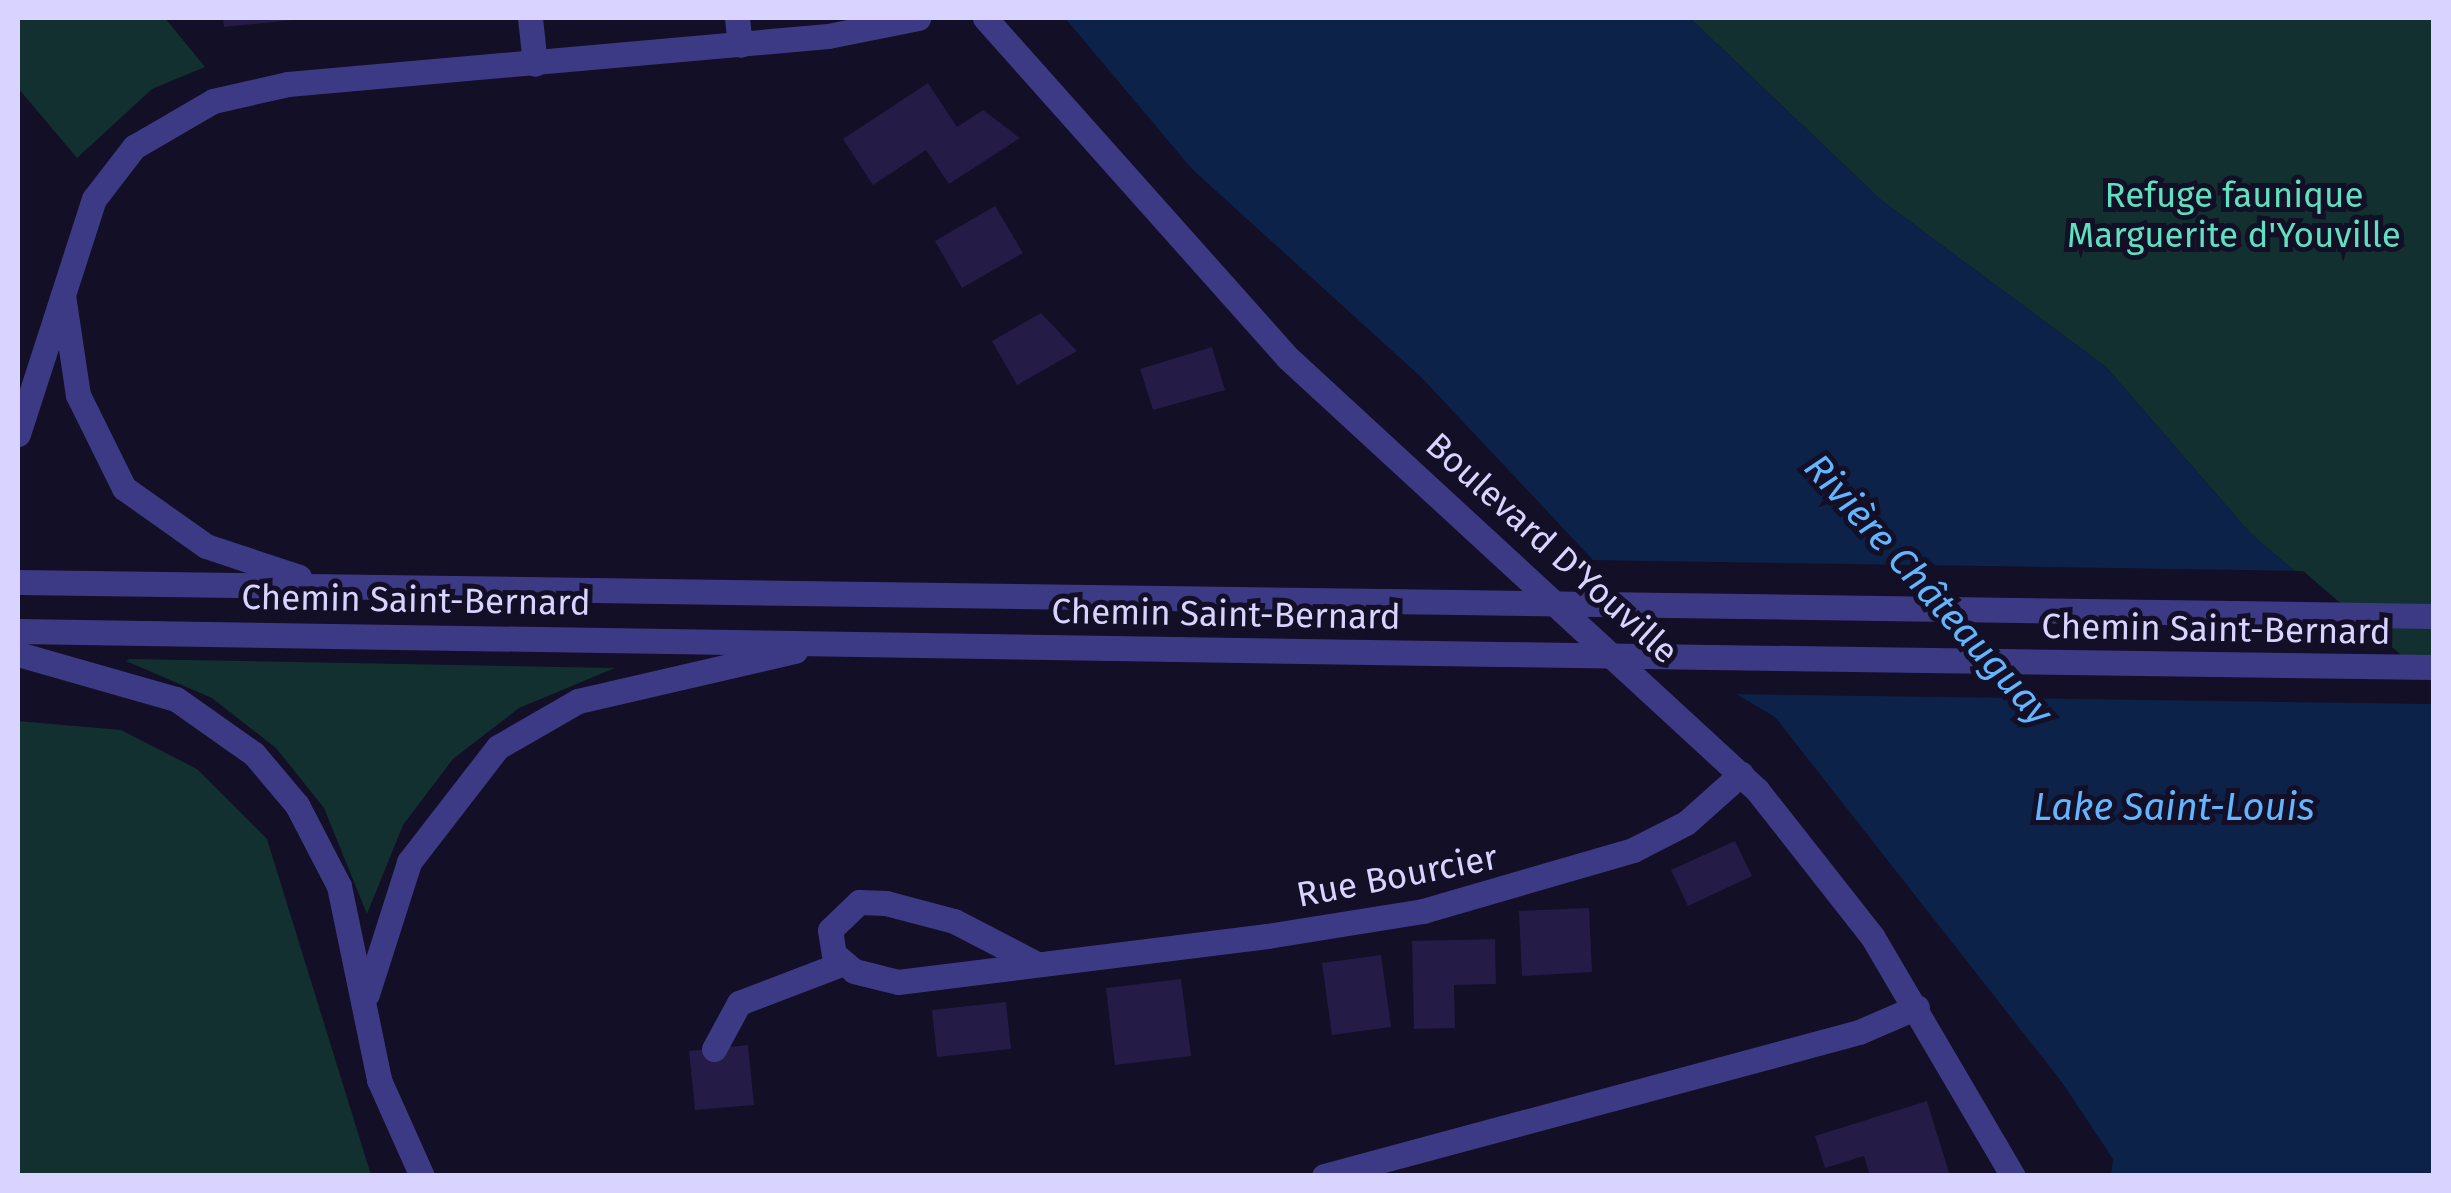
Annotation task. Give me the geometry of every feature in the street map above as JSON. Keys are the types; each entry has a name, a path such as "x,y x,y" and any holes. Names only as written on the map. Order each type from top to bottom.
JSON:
{"street":[{"path":"530,18 535,64"},
{"path":"737,18 740,45"},
{"path":"18,434 62,286 111,172 155,130 212,101 288,84 740,45 918,18"},
{"name":"Boulevard D'Youville","path":"985,18 1288,358 1742,774 1843,896 1917,1007 2013,1176"},
{"path":"62,286 86,422 132,498 206,546 322,585"},
{"name":"Chemin Saint-Bernard","path":"18,582 2434,616"},
{"name":"Chemin Saint-Bernard","path":"18,631 2434,668"},
{"path":"367,994 409,862 498,747 578,701 834,642"},
{"path":"18,654 176,699 254,754 327,857 367,994 389,1114 422,1176"},
{"name":"Rue Bourcier","path":"844,963 898,982 1484,898 1660,838 1742,774"},
{"path":"714,1049 739,1003 844,963 830,930 859,902 954,922 1037,964"},
{"path":"1324,1176 1860,1032 1917,1007"}],"green space":[{"path":"18,18 165,18 205,67 152,89 77,158 18,88"},
{"name":"Refuge faunique Marguerite d'Youville","path":"1690,18 2433,18 2433,689 2251,534 2106,367 1881,200"},
{"path":"126,661 615,668 519,708 453,759 403,825 367,914 324,808 276,748 212,698"},
{"path":"18,721 121,730 197,769 267,839 371,1175 18,1175"}],"water":[{"name":"Lake Saint-Louis","path":"1065,18 1690,18 1881,200 2106,367 2251,534 2433,689 2433,1175 2111,1175 2113,1159 2061,1081 1775,717 1736,694 1593,560 1421,377 1192,169"}],"pier":[{"path":"1586,560 2303,571 2434,683 2433,704 1729,694"}],"building":[{"path":"223,18 293,18 293,20 224,27"},
{"path":"928,83 957,127 983,110 1020,138 949,184 926,150 873,185 843,139"},
{"path":"995,206 1023,253 962,288 935,241"},
{"path":"1041,313 1077,351 1017,385 992,341"},
{"path":"1212,347 1225,390 1153,410 1140,369"},
{"path":"1735,841 1752,876 1688,906 1671,870"},
{"path":"1589,908 1592,972 1522,976 1519,911"},
{"path":"1495,939 1496,984 1454,985 1455,1028 1414,1029 1412,941"},
{"path":"1381,955 1391,1027 1332,1035 1322,963"},
{"path":"1181,979 1191,1056 1115,1065 1106,988"},
{"path":"1006,1002 1011,1049 937,1057 932,1010"},
{"path":"748,1045 754,1105 695,1110 689,1051"},
{"path":"1927,1101 1950,1176 1870,1176 1864,1156 1825,1168 1815,1136"}],"water label":[{"name":"Rivière Châteauguay","path":"1928,590"}]}
